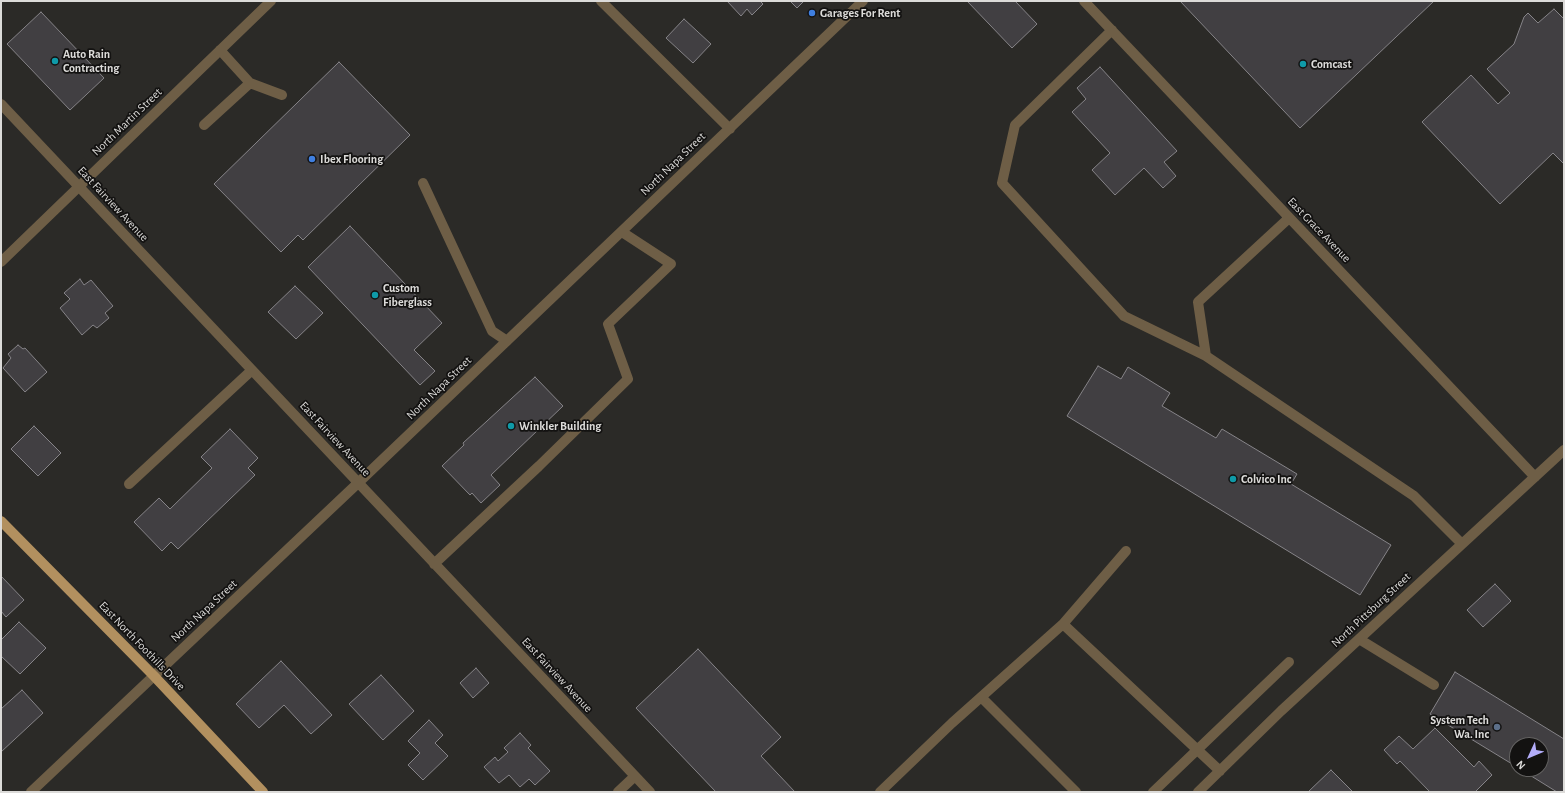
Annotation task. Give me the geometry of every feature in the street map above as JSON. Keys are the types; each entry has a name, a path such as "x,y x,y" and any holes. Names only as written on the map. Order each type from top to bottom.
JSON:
{"main road":[{"name":"East North Foothills Drive","path":"1,520 154,676 263,792"}],"street":[{"name":"North Martin Street","path":"1,262 271,1"},
{"path":"601,1 730,129"},
{"name":"North Napa Street","path":"31,792 358,483 863,1"},
{"name":"East Grace Avenue","path":"1084,1 1535,477"},
{"path":"1112,30 1015,125 1002,183 1124,316 1206,356 1414,496 1462,544"},
{"path":"220,50 250,83 282,95"},
{"path":"204,126 250,83"},
{"name":"East Fairview Avenue","path":"1,104 650,792"},
{"path":"423,183 492,331 507,341"},
{"path":"1206,356 1198,302 1289,218"},
{"path":"434,564 539,466 628,379 608,324 671,264 622,232"},
{"path":"129,484 252,370"},
{"name":"North Pittsburg Street","path":"1198,792 1281,711 1564,450"},
{"path":"880,792 981,697 1063,624 1126,551"},
{"path":"1063,624 1220,771"},
{"path":"1359,639 1434,685"},
{"path":"1153,792 1289,662"},
{"path":"981,697 1076,792"},
{"path":"618,792 635,776"}],"building":[{"path":"727,1 760,1 763,4 752,15 747,9 741,16"},
{"path":"790,1 804,1 797,8"},
{"path":"967,1 1015,1 1037,24 1012,48"},
{"name":"Comcast","path":"1180,1 1434,1 1300,128"},
{"path":"1554,9 1564,19 1564,164 1553,153 1500,204 1422,122 1471,75 1498,104 1510,93 1487,69 1514,44 1524,17 1528,13 1538,23"},
{"name":"Auto Rain Contracting","path":"41,12 104,78 70,110 7,44"},
{"path":"684,19 711,44 693,63 666,38"},
{"name":"Ibex Flooring","path":"339,62 410,135 303,240 298,235 281,252 214,184"},
{"path":"1100,67 1177,151 1164,162 1176,176 1163,188 1144,168 1115,195 1092,170 1110,153 1072,112 1086,99 1077,88"},
{"name":"Custom Fiberglass","path":"350,226 442,323 414,350 435,371 420,385 308,267"},
{"path":"80,279 84,285 91,280 113,306 105,313 109,318 97,328 93,325 82,335 60,308 70,299 64,293"},
{"path":"295,286 323,313 296,339 268,312"},
{"path":"18,345 23,349 25,348 47,372 25,392 3,368 11,358 8,354"},
{"name":"Colvico Inc","path":"1098,366 1121,379 1128,367 1170,393 1162,406 1216,438 1222,429 1297,474 1291,484 1391,545 1360,595 1067,416"},
{"name":"Winkler Building","path":"535,377 563,406 491,475 500,485 481,503 472,493 470,495 442,466 464,445 463,443"},
{"path":"34,426 61,453 38,476 11,449"},
{"path":"230,429 258,458 248,468 255,475 178,549 171,542 162,551 134,522 159,498 170,509 212,468 201,457"},
{"path":"1,576 24,600 6,617 1,611"},
{"path":"1495,584 1511,601 1483,627 1467,610"},
{"path":"19,622 46,648 20,674 1,656 1,640"},
{"path":"698,649 781,737 761,756 795,792 716,792 636,708"},
{"path":"281,661 332,715 311,734 284,705 259,728 236,704"},
{"path":"476,668 489,683 473,698 460,683"},
{"name":"System Tech Wa. Inc","path":"1455,672 1564,739 1564,792 1557,792 1533,777 1549,777 1549,737 1509,737 1509,762 1430,714"},
{"path":"381,675 414,711 383,740 349,704"},
{"path":"22,690 43,713 1,752 1,709"},
{"path":"429,720 443,735 435,743 448,756 423,780 408,765 420,753 408,741"},
{"path":"1435,728 1474,767 1479,761 1492,775 1475,792 1430,792 1400,761 1397,764 1384,750 1399,736 1413,749"},
{"path":"520,733 531,745 528,748 550,771 535,785 529,779 520,787 509,775 499,783 484,767 495,757 498,761 508,752 504,748"},
{"path":"1331,770 1353,792 1308,792"}],"place":[{"name":"Garages For Rent","path":"812,13"},
{"name":"Auto Rain Contracting","path":"55,61"},
{"name":"Comcast","path":"1303,64"},
{"name":"Ibex Flooring","path":"312,159"},
{"name":"Custom Fiberglass","path":"375,295"},
{"name":"Winkler Building","path":"511,426"},
{"name":"Colvico Inc","path":"1233,479"},
{"name":"System Tech Wa. Inc","path":"1497,727"}]}
